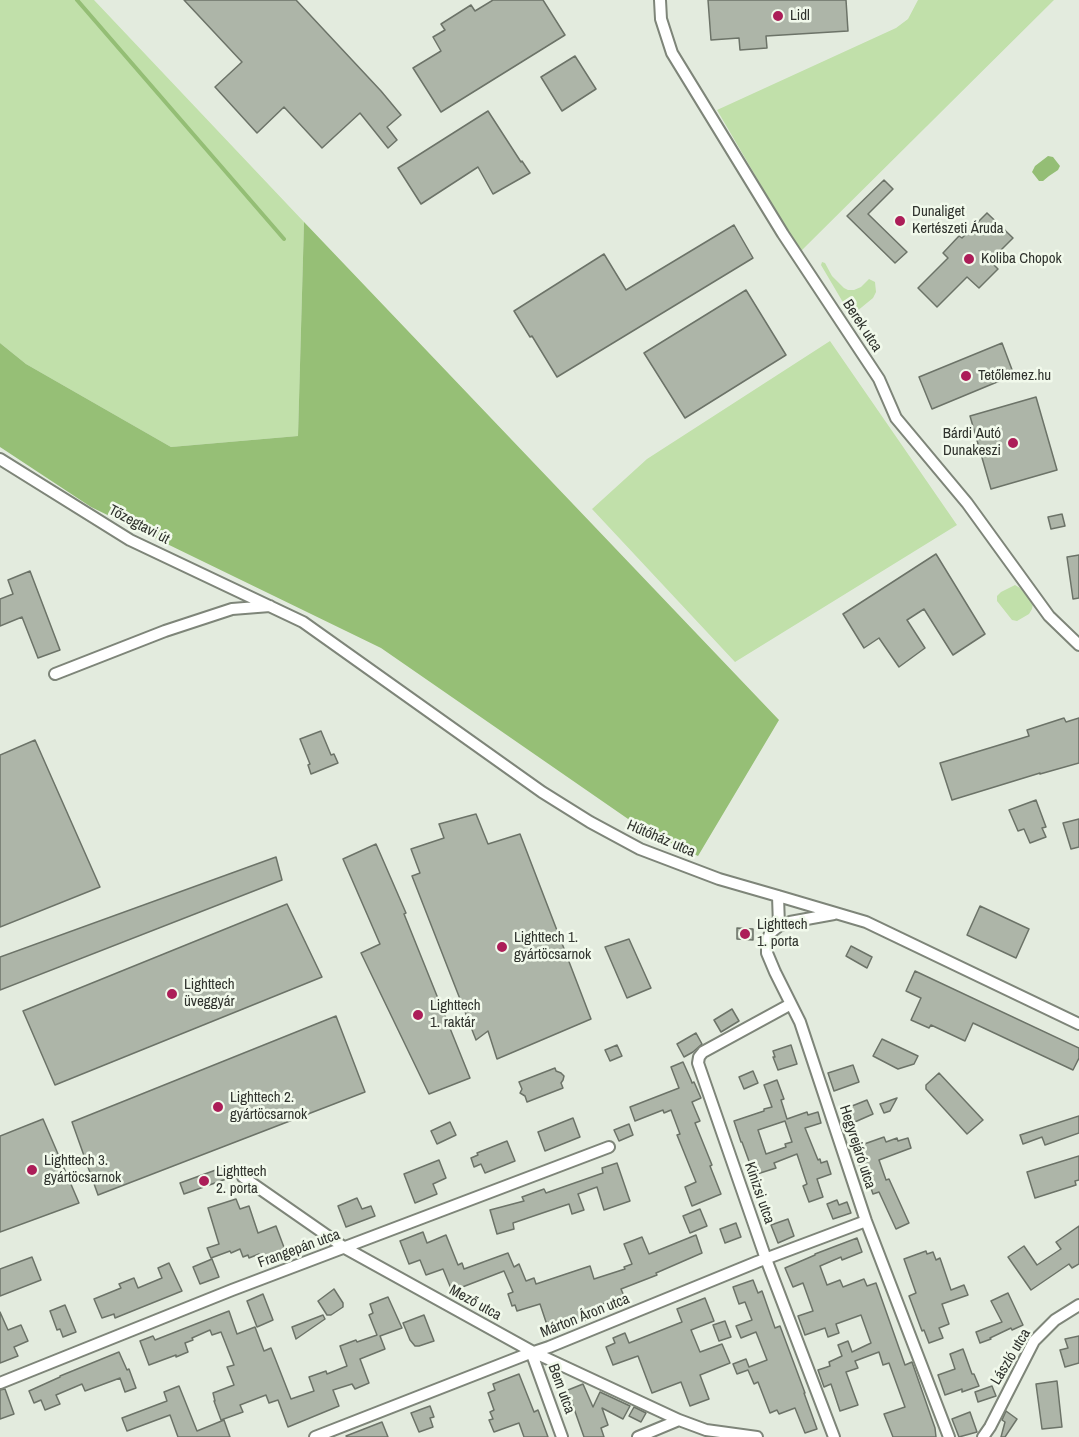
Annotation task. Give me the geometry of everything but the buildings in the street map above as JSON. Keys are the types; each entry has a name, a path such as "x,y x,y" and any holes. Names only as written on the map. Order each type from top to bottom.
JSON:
{"street":[{"name":"Berek utca","path":"660,0 662,19 672,53 783,234 879,380 896,418 967,503 1049,616 1079,645"},
{"name":"Tőzegtavi út","path":"0,459 130,540 271,606"},
{"path":"55,675 165,631 232,609 271,606"},
{"name":"Hűtőház utca","path":"271,606 303,622 542,792 640,849 719,879 866,922 1079,1024"},
{"path":"778,896 779,926 838,914"},
{"name":"Hegyrejáró utca","path":"779,926 770,933 767,953 800,1022 866,1221 949,1437"},
{"name":"Kinizsi utca","path":"791,1004 703,1052 698,1063 766,1258 834,1437"},
{"name":"Frangepán utca","path":"0,1383 232,1290 609,1148"},
{"name":"Mező utca","path":"243,1177 345,1248 533,1352 707,1433 757,1437"},
{"name":"Márton Áron utca","path":"315,1437 549,1347 766,1258 866,1221"},
{"name":"László utca","path":"982,1437 990,1427 1034,1341 1055,1320 1079,1305"},
{"name":"Bem utca","path":"533,1352 562,1437"},
{"path":"638,1437 679,1420"}],"shaded area":[{"path":"0,0 94,0 304,222 298,436 171,447 26,364 0,343"},
{"path":"918,0 1054,0 800,252 717,110 896,28 908,19"},
{"path":"1048,156 1053,157 1060,166 1043,181 1039,181 1032,172 1035,166"},
{"path":"304,222 779,720 698,856 644,830 381,648 91,507 0,447 0,343 26,364 171,447 298,436"},
{"path":"822,262 825,263 832,276 848,290 861,287 869,279 875,282 876,292 873,298 851,316 821,265"},
{"path":"830,341 957,525 735,662 592,509 647,459"},
{"path":"1015,585 1033,603 1029,614 1017,621 1012,620 997,601 997,596 1001,592"}],"waterway":[{"path":"77,0 284,239"}],"place":[{"name":"Lidl","path":"778,16"},
{"name":"Dunaliget Kertészeti Áruda","path":"900,221"},
{"name":"Koliba Chopok","path":"969,259"},
{"name":"Tetőlemez.hu","path":"966,376"},
{"name":"Bárdi Autó Dunakeszi","path":"1013,443"},
{"name":"Lighttech 1. porta","path":"745,934"},
{"name":"Lighttech 1. gyártöcsarnok","path":"502,947"},
{"name":"Lighttech üveggyár","path":"172,994"},
{"name":"Lighttech 1. raktár","path":"418,1015"},
{"name":"Lighttech 2. gyártöcsarnok","path":"218,1107"},
{"name":"Lighttech 3. gyártöcsarnok","path":"32,1170"},
{"name":"Lighttech 2. porta","path":"204,1181"}]}
